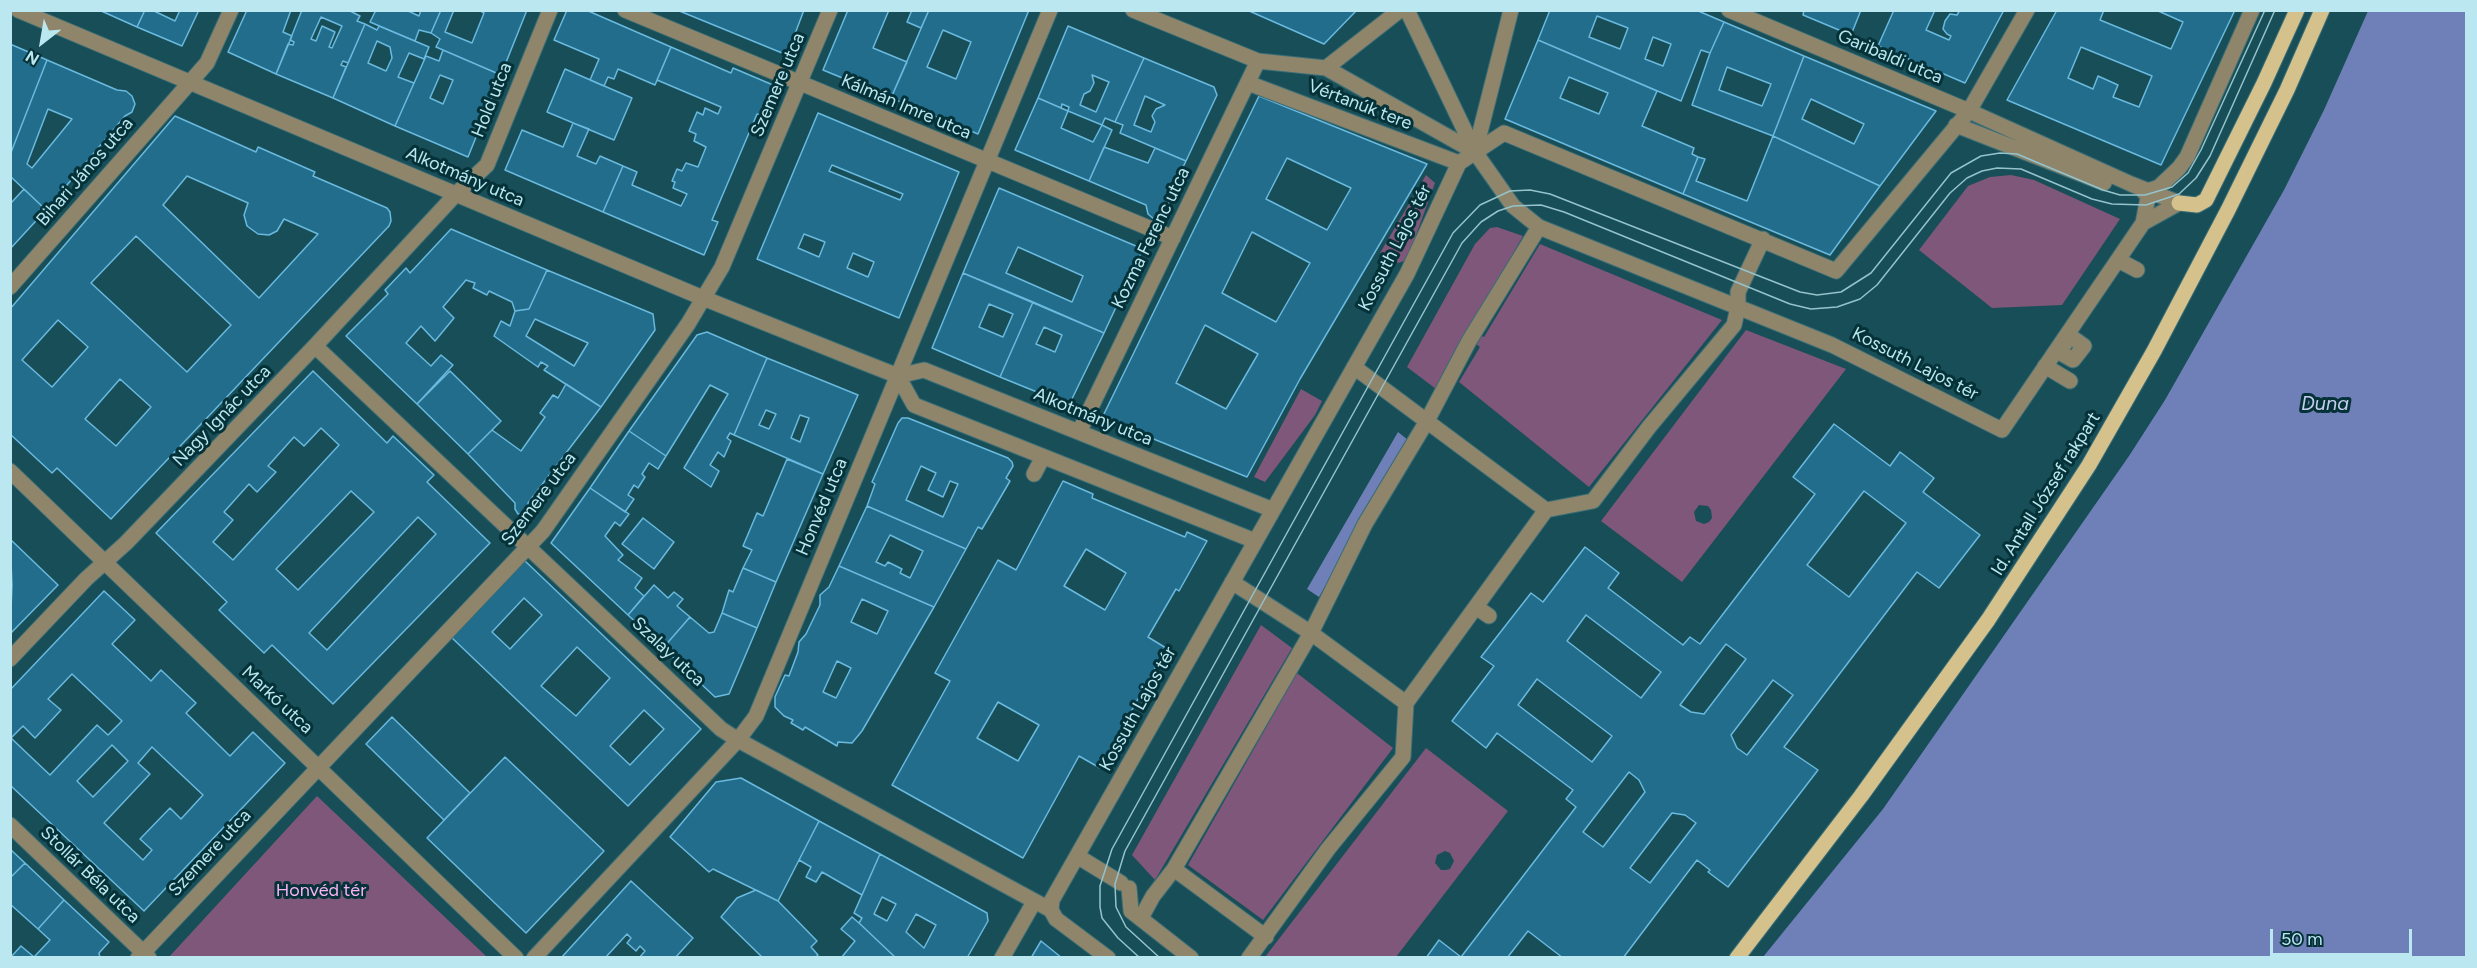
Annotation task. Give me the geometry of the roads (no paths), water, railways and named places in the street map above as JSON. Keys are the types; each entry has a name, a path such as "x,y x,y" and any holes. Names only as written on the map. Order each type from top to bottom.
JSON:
{"main road":[{"path":"2179,203 2197,205 2206,200 2297,10"},
{"name":"Id. Antall József rakpart","path":"1737,957 1861,796 1975,638 2042,540 2095,456 2154,351 2228,210 2279,108 2322,10"}],"street":[{"name":"Alkotmány utca","path":"18,10 703,298 898,376 924,370 1273,510"},
{"name":"Bihari János utca","path":"10,287 207,63 231,10"},
{"name":"Hold utca","path":"456,194 487,165 550,10"},
{"name":"Kálmán Imre utca","path":"625,10 1173,238"},
{"name":"Szemere utca","path":"144,956 319,766 530,548 615,428 703,298 725,261 830,10"},
{"name":"Honvéd utca","path":"534,957 738,740 756,716 1050,10"},
{"name":"Vértanúk tere","path":"1133,10 1258,62 1326,68 1475,152"},
{"name":"Vértanúk tere","path":"1326,68 1400,10"},
{"path":"1407,10 1475,152"},
{"path":"1475,152 1510,10"},
{"name":"Garibaldi utca","path":"1730,10 1969,111"},
{"path":"1459,163 1504,133 1836,271 1969,111 2027,10"},
{"path":"1956,125 2129,193 2149,192 2166,181 2187,157 2252,10"},
{"name":"Kozma Ferenc utca","path":"1079,432 1258,62"},
{"name":"Vértanúk tere","path":"1248,83 1459,163"},
{"path":"1969,111 2149,192 2179,203"},
{"name":"Kossuth Lajos tér","path":"1475,152 1513,206 1539,227 1832,345 2002,430 2143,223 2149,192"},
{"name":"Kossuth Lajos tér","path":"1051,910 1052,900 1407,274 1459,163"},
{"name":"Nagy Ignác utca","path":"10,659 126,543 315,346 456,194"},
{"name":"Kossuth Lajos tér","path":"2143,223 2179,203"},
{"path":"1141,918 1174,869 1311,633 1365,524 1427,421 1468,341 1539,227"},
{"path":"1249,957 1403,757 1406,703 1546,510 1593,501 1628,462 1734,325 1738,307 1738,291 1763,240"},
{"path":"2118,260 2137,270"},
{"name":"Szalay utca","path":"315,346 713,721 738,740 1051,910"},
{"path":"2045,366 2070,381"},
{"path":"1354,367 1546,510"},
{"path":"898,376 914,405 1255,541"},
{"path":"1034,474 1043,457"},
{"name":"Markó utca","path":"10,471 516,957"},
{"path":"1232,582 1311,633 1406,703"},
{"path":"1476,607 1489,616"},
{"name":"Stollár Béla utca","path":"10,825 144,956"},
{"path":"1077,856 1125,885 1131,911 1191,957"},
{"path":"1174,869 1266,937"},
{"path":"1002,957 1034,902"},
{"path":"1051,910 1056,919 1108,957"}],"water":[{"name":"Duna","path":"2368,11 2466,11 2466,957 1763,957 1883,809 2129,456 2165,400 2284,190 2324,110"},
{"path":"1398,432 1408,440 1319,597 1307,589"}],"tram line":[{"path":"1140,958 1118,938 1102,918 1100,886 1112,849 1453,233 1480,205 1510,191 1530,190 1550,194 1800,292 1817,295 1841,292 1871,273 1951,173 1981,156 2000,153 2017,154 2120,195 2145,195 2172,187 2188,173 2201,150 2265,10"},
{"path":"1160,958 1126,927 1116,907 1115,884 1125,851 1462,243 1481,222 1498,211 1513,206 1541,205 1564,212 1790,304 1811,309 1837,307 1860,299 1877,285 1950,193 1967,178 1982,171 1997,168 2021,169 2092,199 2112,204 2146,205 2179,194 2196,178 2210,156 2275,10"}],"park label":[{"name":"Honvéd tér","path":"321,891"}]}
